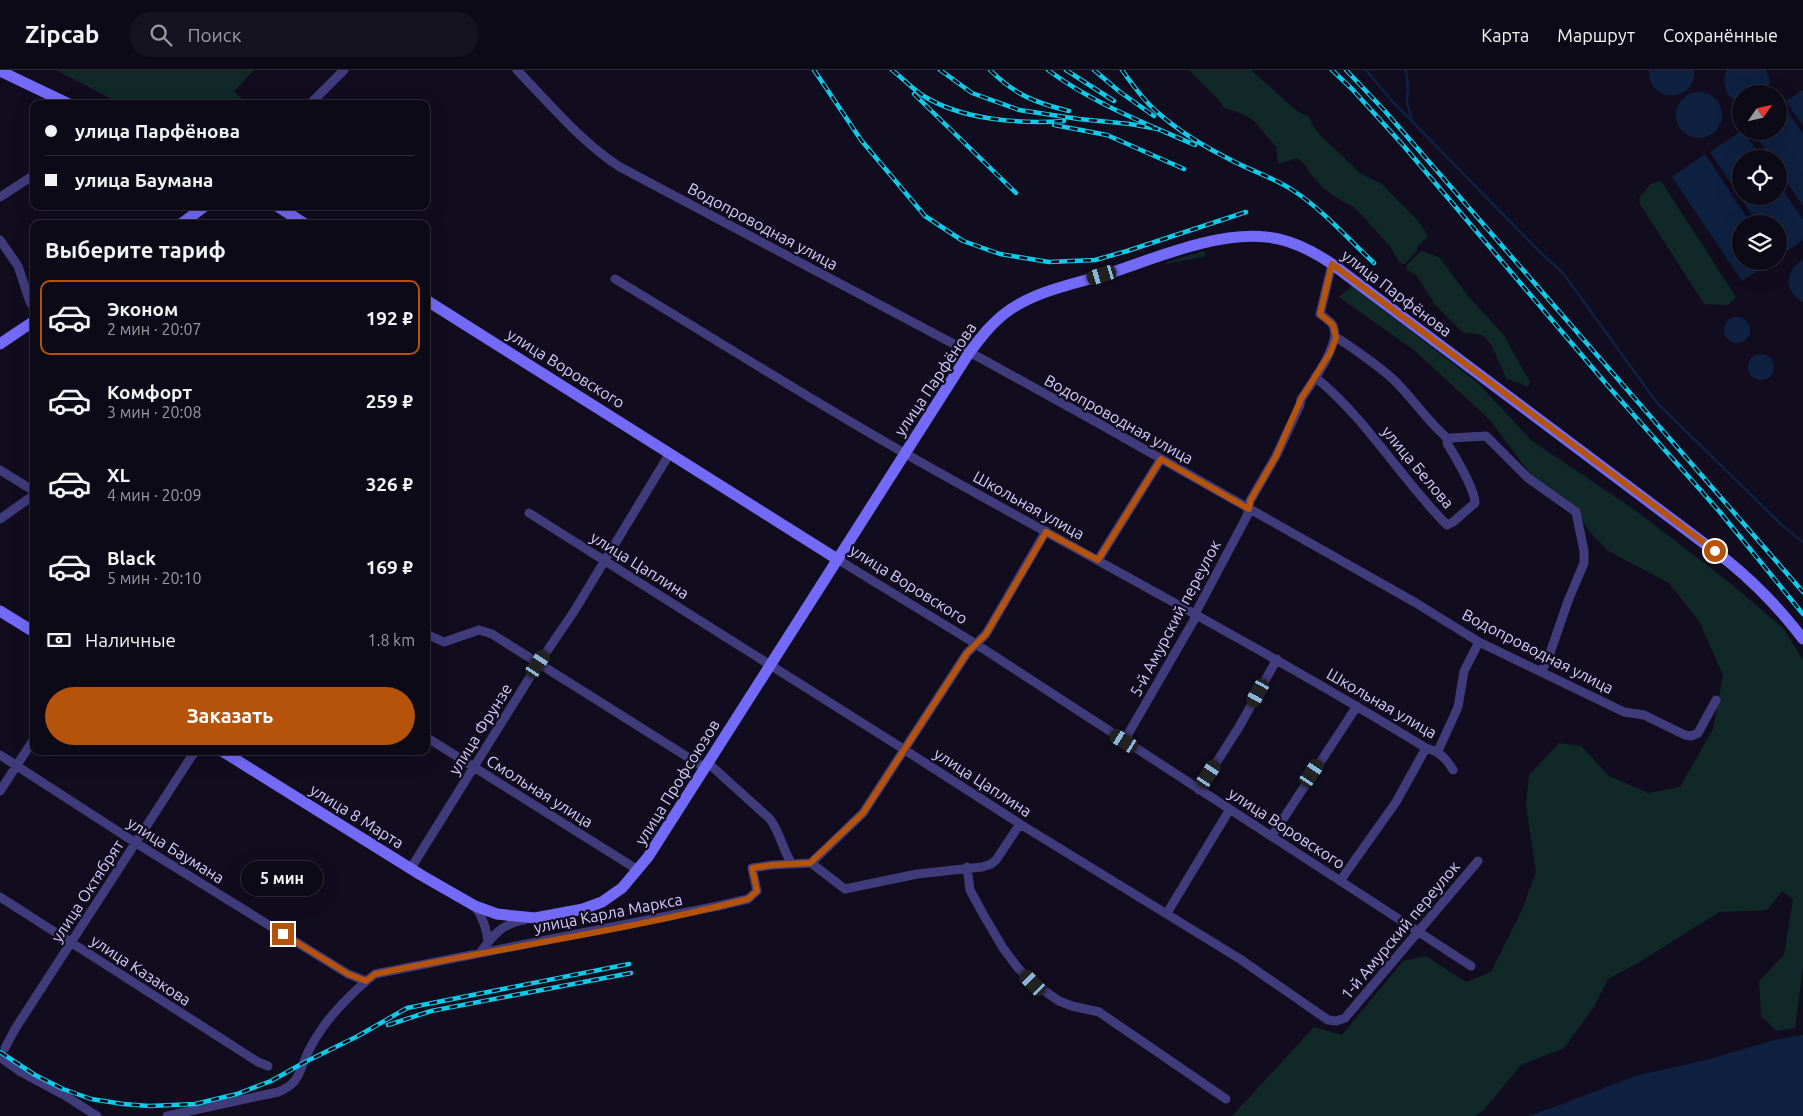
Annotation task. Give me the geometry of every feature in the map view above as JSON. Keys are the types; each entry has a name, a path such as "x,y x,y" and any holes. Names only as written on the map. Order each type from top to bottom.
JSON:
{"main road":[{"path":"0,71 61,100"},
{"path":"186,220 199,210"},
{"path":"282,210 299,220"},
{"name":"улица Парфёнова","path":"838,559 969,353 997,319 1027,300 1180,250 1220,240 1247,236 1266,237 1284,240 1310,251 1332,264 1730,562 1776,606 1803,639"},
{"name":"улица Воровского","path":"430,303 838,559"},
{"path":"0,344 30,324"},
{"name":"улица Профсоюзов","path":"475,906 497,914 535,918 583,909 602,902 622,888 638,870 665,832 838,559"},
{"path":"0,611 30,630"},
{"name":"улица 8 Марта","path":"228,755 475,906"}],"street":[{"path":"314,100 344,70"},
{"name":"Водопроводная улица","path":"517,70 573,128 606,158 620,167 969,353 1161,459 1416,603 1479,642 1624,712 1644,715 1685,735 1691,736 1698,733 1716,700"},
{"path":"0,197 30,178"},
{"path":"0,240 18,266 30,302"},
{"path":"1332,264 1320,314 1333,325 1336,338 1370,359 1396,382 1448,439 1486,436 1528,478 1572,508 1578,517 1584,551 1584,563 1542,671"},
{"name":"Школьная улица","path":"615,279 905,453 1276,659 1426,748 1438,751 1453,770"},
{"name":"5-й Амурский переулок","path":"1124,741 1194,620 1195,614 1247,516 1250,501 1276,456 1301,399 1330,353 1336,338"},
{"name":"улица Белова","path":"1315,377 1356,416 1384,452 1447,525 1475,503 1475,498 1447,443 1448,439"},
{"name":"улица Фрунзе","path":"411,868 605,560 670,453"},
{"path":"1098,560 1161,459"},
{"path":"0,470 30,489"},
{"path":"0,519 30,498"},
{"name":"улица Цаплина","path":"529,513 1020,824 1240,959 1328,1020 1336,1021 1345,1018"},
{"path":"1020,824 996,860 982,867 967,867 917,874 845,889 810,863 863,813 967,653 986,634 1046,532"},
{"name":"улица Воровского","path":"838,559 976,644 1471,966"},
{"path":"430,636 444,642 479,630 492,634 706,766 770,819 792,864"},
{"path":"1438,751 1458,707 1464,671 1479,642"},
{"path":"1198,790 1239,727 1276,659"},
{"path":"1272,836 1357,706"},
{"name":"Смольная улица","path":"430,740 638,870"},
{"path":"0,791 30,745"},
{"path":"1340,881 1396,802 1426,748"},
{"name":"улица Баумана","path":"0,755 136,843 348,974 366,981"},
{"name":"улица Октябрят","path":"5,1048 15,1029 192,755"},
{"path":"1167,914 1230,809"},
{"name":"1-й Амурский переулок","path":"1345,1018 1478,861"},
{"name":"улица Карла Маркса","path":"167,1116 278,1092 290,1086 300,1075 308,1051 324,1026 366,981 375,974 480,952 630,925 748,899 757,891 752,868 810,863"},
{"path":"967,867 970,890 983,914 1003,948 1018,968 1033,983 1059,1002 1099,1012 1226,1099"},
{"name":"улица Казакова","path":"0,897 258,1062 268,1066"},
{"path":"475,906 484,920 488,942"},
{"path":"480,952 508,924 535,918"},
{"path":"0,1057 21,1072 64,1095 97,1116"}],"green space":[{"path":"56,70 254,70 234,91 243,100 113,100"},
{"path":"1189,70 1251,70 1297,111 1309,117 1320,135 1361,174 1382,184 1418,221 1428,236 1417,247 1417,250 1405,264 1399,262 1389,245 1354,207 1324,189 1298,158 1278,164 1276,147 1254,121 1243,114 1224,108 1218,99"},
{"path":"1661,181 1736,297 1728,305 1704,304 1640,204 1639,198 1651,184"},
{"path":"1204,251 1206,256 1166,264 1167,262"},
{"path":"1421,251 1439,257 1468,296 1503,334 1530,382 1528,387 1506,378 1491,344 1482,335 1462,332 1436,306 1416,275 1407,270 1407,265"},
{"path":"1352,286 1477,382 1532,441 1635,510 1730,583 1783,628 1803,660 1803,967 1795,1028 1777,1031 1761,1016 1759,981 1784,955 1793,899 1782,891 1767,910 1719,912 1638,963 1608,979 1594,1007 1564,1048 1521,1065 1483,1111 1475,1116 1232,1116 1314,1027 1342,1035 1403,961 1426,956 1466,982 1491,972 1522,910 1536,872 1526,805 1529,775 1559,743 1581,746 1609,776 1648,793 1680,787 1713,729 1723,675 1699,621 1669,583 1608,551 1589,531 1576,510 1534,479 1490,420 1414,350 1339,297"}],"water":[{"path":"1649,70 1694,70 1693,81 1688,89 1681,94 1672,96 1664,94 1656,89 1651,81"},
{"path":"1727,70 1766,70 1770,82 1769,85 1732,85 1732,99 1726,90 1725,75"},
{"path":"1803,90 1803,126 1788,104 1788,100"},
{"path":"1699,92 1712,96 1718,102 1722,115 1718,128 1712,134 1699,138 1686,134 1680,128 1676,115 1680,102 1686,96"},
{"path":"1788,112 1803,134 1803,206 1787,182 1787,150 1765,150 1759,140 1788,140"},
{"path":"1732,137 1732,140 1750,140 1756,150 1732,150 1732,185 1710,152"},
{"path":"1705,154 1732,195 1732,205 1739,205 1745,215 1732,215 1732,266 1672,177"},
{"path":"1787,196 1803,220 1803,240 1787,251 1787,215 1752,215 1745,205 1787,205"},
{"path":"1803,260 1803,302 1792,293 1789,281 1792,269"},
{"path":"1735,270 1758,270 1742,281"},
{"path":"1737,317 1746,321 1750,330 1746,339 1737,343 1728,339 1724,330 1728,321"},
{"path":"1761,354 1770,358 1774,367 1770,376 1761,380 1752,376 1748,367 1752,358"},
{"path":"1803,1035 1803,1116 1528,1116 1635,1076 1706,1060 1778,1039"}],"waterway":[{"path":"1366,70 1392,101 1563,273 1657,403 1782,525 1803,542"},
{"path":"1406,70 1407,102 1412,120"}],"railway":[{"path":"814,70 861,140 925,216 963,241 1000,254 1049,262 1095,260 1246,212"},
{"path":"892,70 922,95 954,110 990,119 1009,121 1064,121"},
{"path":"940,70 972,93 1019,110 1158,129"},
{"path":"990,70 1008,86 1026,97 1069,111"},
{"path":"1048,70 1082,93 1195,145"},
{"path":"1066,70 1114,101"},
{"path":"1094,70 1120,92 1154,116"},
{"path":"1122,70 1147,102 1172,124 1220,154 1294,191 1326,216 1374,263"},
{"path":"1332,70 1402,144 1608,386 1719,511 1803,614"},
{"path":"1346,70 1384,110 1803,592"},
{"path":"914,94 1016,193"},
{"path":"1054,125 1107,135 1184,169"},
{"path":"0,1052 35,1075 63,1089 91,1099 149,1106 195,1104 237,1094 271,1081 407,1008 629,964"},
{"path":"388,1025 431,1011 631,973"}],"route":[{"path":"283,934 348,974 366,981 375,974 450,958 625,926 748,899 757,891 752,868 810,863 863,813 967,653 986,634 1046,532 1098,560 1161,459 1249,509 1250,501 1276,456 1301,399 1330,353 1336,338 1333,325 1320,314 1332,264 1715,551"}]}
